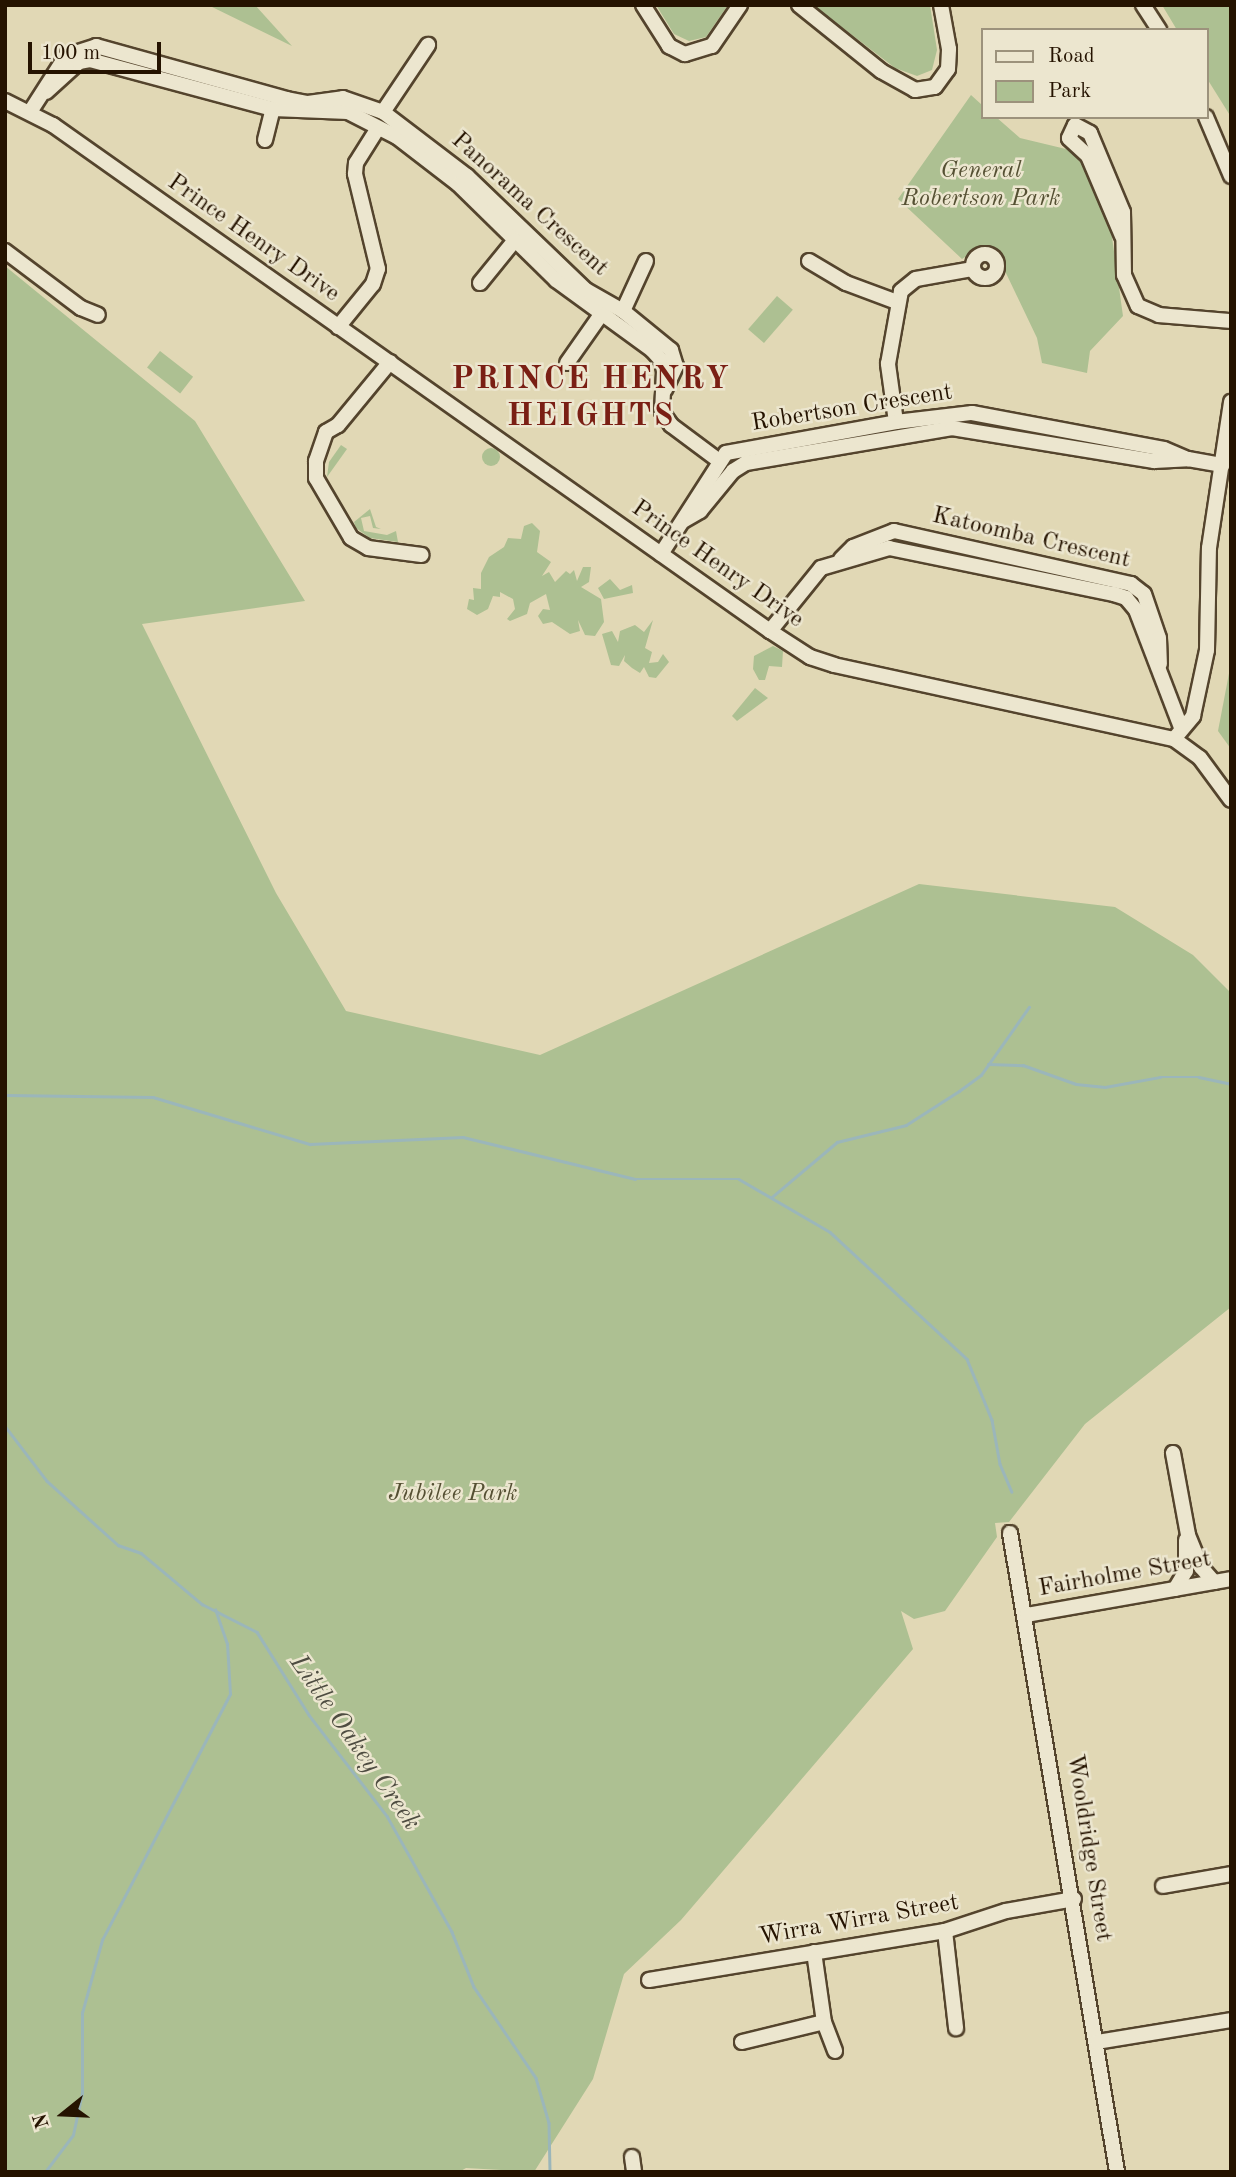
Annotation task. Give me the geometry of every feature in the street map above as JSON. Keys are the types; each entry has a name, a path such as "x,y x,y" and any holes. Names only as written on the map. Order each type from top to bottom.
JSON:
{"street":[{"path":"643,5 669,46 685,54 712,46 740,5"},
{"path":"799,5 881,71 915,90 934,87 948,69 949,49 941,5"},
{"path":"1143,5 1158,28"},
{"path":"383,113 428,45"},
{"name":"Panorama Crescent","path":"46,92 66,56 96,46 287,99 308,103 342,97 383,113 467,176 586,290 623,311 675,358 673,376 664,391"},
{"name":"Panorama Crescent","path":"30,112 46,92 79,62 90,60 273,109 348,111 378,128 458,184 515,240 600,316 662,361 662,412 671,425 718,460"},
{"name":"Prince Henry Drive","path":"5,101 30,112 770,631 810,656 834,665 1177,733"},
{"path":"265,140 273,109"},
{"path":"1207,119 1231,176"},
{"path":"1122,236 1088,156 1069,138 1075,125 1090,133 1123,212 1122,236 1127,287 1138,306 1159,315 1231,321"},
{"path":"338,327 373,284 378,269 355,174 356,163 378,128"},
{"path":"481,283 515,240"},
{"path":"5,251 81,308 98,315"},
{"path":"623,311 646,261"},
{"path":"809,261 846,284 897,302"},
{"path":"896,422 888,364 897,302 906,284 916,279 973,268"},
{"path":"567,363 600,316"},
{"path":"390,362 338,425 335,438 327,440 316,461 316,478 351,538 368,548 422,555"},
{"path":"1231,402 1209,548 1207,650 1192,716 1177,733 1200,758 1231,800"},
{"name":"Robertson Crescent","path":"661,554 718,460 726,453 896,422 972,413 1164,449 1188,460"},
{"name":"Robertson Crescent","path":"682,521 701,511 733,471 746,463 952,428 1154,461 1188,460 1222,465"},
{"name":"Katoomba Crescent","path":"770,631 815,573 841,559 853,547 894,531 1131,584 1144,594 1159,638 1160,664 1177,733"},
{"path":"1173,1452 1188,1535 1200,1567 1214,1582"},
{"name":"Wooldridge Street","path":"1010,1533 1027,1615 1117,2172"},
{"path":"1175,1588 1186,1571 1188,1535"},
{"name":"Fairholme Street","path":"1027,1615 1231,1579"},
{"path":"1163,1886 1231,1874"},
{"name":"Wirra Wirra Street","path":"649,1980 945,1931 1006,1911 1074,1899"},
{"path":"945,1931 956,2028"},
{"path":"814,1952 824,2022 835,2050"},
{"path":"1097,2042 1231,2020"},
{"path":"742,2042 824,2022"}],"green space":[{"path":"208,5 255,5 292,46"},
{"path":"656,5 728,5 706,37 689,41 674,34"},
{"path":"813,5 930,5 937,50 932,70 917,76 895,68"},
{"path":"1162,5 1231,5 1231,117 1208,80 1208,28 1176,28"},
{"name":"General Robertson Park","path":"971,95 981,104 981,119 998,119 1020,138 1070,150 1088,171 1111,230 1123,316 1090,351 1087,373 1042,363 1037,338 994,248 976,250 962,259 898,199"},
{"name":"Jubilee Park","path":"5,266 195,421 305,601 142,624 276,893 346,1011 540,1055 919,884 1115,907 1193,955 1231,993 1231,1307 1085,1424 1009,1522 995,1523 997,1537 945,1611 914,1619 901,1611 913,1649 681,1920 624,1974 593,2079 534,2172 466,2168 459,2172 5,2172"},
{"path":"777,296 793,310 764,343 748,329"},
{"path":"160,351 193,377 180,393 147,368"},
{"path":"341,445 347,449 327,477 329,462"},
{"path":"487,448 495,448 500,457 498,464 487,466 482,461 482,453"},
{"path":"370,509 376,527 381,529 373,528 370,516 361,518 364,531 387,535 396,531 398,542 370,538 356,528 354,522"},
{"path":"532,523 540,531 537,552 551,562 542,576 549,572 555,582 566,571 570,574 574,570 577,581 583,567 591,567 589,582 581,587 601,599 604,622 595,636 585,635 578,620 580,631 570,634 552,622 543,624 538,616 543,609 550,610 546,594 530,603 527,614 510,621 507,619 515,609 513,599 500,592 500,597 493,596 488,609 477,615 467,609 469,599 474,600 473,588 481,589 481,573 489,557 504,547 508,538 521,539 524,526"},
{"path":"610,579 620,590 632,585 633,593 604,599 598,588"},
{"path":"653,620 645,648 652,652 649,663 658,662 663,654 669,662 656,678 649,677 644,667 640,673 632,668 624,661 625,655 619,666 611,665 602,634 612,631 618,642 620,631 635,625 644,632"},
{"path":"773,646 783,651 782,667 769,666 765,680 759,680 753,669 754,656"},
{"path":"1231,663 1231,749 1218,731"},
{"path":"755,688 768,698 737,721 732,716"}],"waterway":[{"path":"772,1197 837,1142 906,1125 981,1075 1029,1007"},
{"path":"988,1064 1023,1065 1076,1084 1105,1087 1160,1077 1199,1077 1231,1084"},
{"path":"5,1095 153,1097 310,1144 463,1137 635,1179 739,1179 830,1232 967,1359 992,1420 1000,1464 1012,1492"},
{"name":"Little Oakey Creek","path":"5,1426 47,1481 118,1545 141,1553 202,1604 257,1632 309,1715 387,1816 452,1932 474,1987 536,2078 549,2123 550,2172"},
{"path":"45,2172 73,2135 82,2093 82,2013 102,1940 230,1694 227,1644 215,1610"}],"district":[{"name":"PRINCE HENRY HEIGHTS","path":"591,400"}]}
